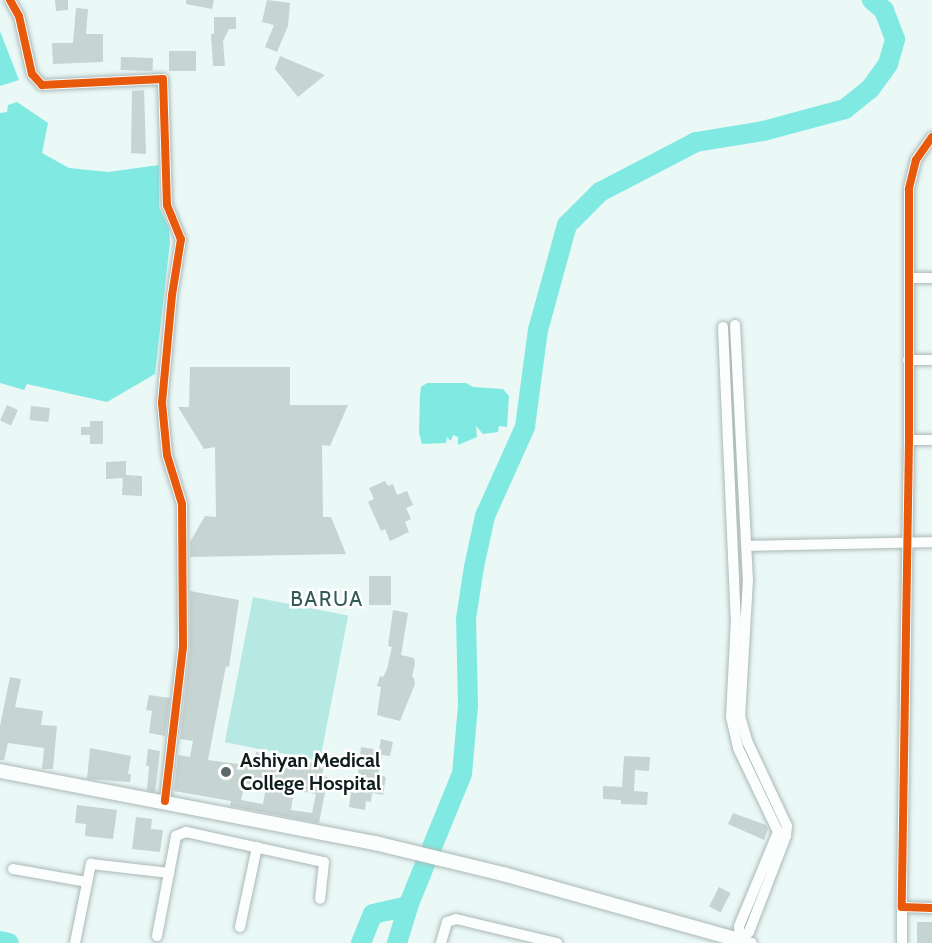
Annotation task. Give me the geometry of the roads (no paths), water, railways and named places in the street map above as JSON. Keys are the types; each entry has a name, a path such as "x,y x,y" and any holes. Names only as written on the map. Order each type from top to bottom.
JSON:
{"street":[{"path":"10,0 19,16 32,74 42,85 163,79 167,205 181,239 172,295 162,403 167,455 182,504 183,647 165,801"},
{"path":"902,943 909,440 909,189 916,160 932,137"},
{"path":"910,278 932,278"},
{"path":"735,325 747,546 748,608 740,716 756,772 778,832 739,926 744,942"},
{"path":"723,327 736,619 731,717 738,748 756,772"},
{"path":"908,360 932,360"},
{"path":"726,395 740,395"},
{"path":"909,440 932,440"},
{"path":"747,546 932,542"},
{"path":"0,771 375,843 503,874 744,942"},
{"path":"157,936 176,836 179,833 193,833 324,862 320,899"},
{"path":"240,927 257,847"},
{"path":"75,943 91,864 169,873"},
{"path":"13,869 87,882"},
{"path":"902,907 932,908"},
{"path":"441,943 447,922 456,918 557,943"}],"water":[{"path":"0,31 19,80 0,86"},
{"path":"17,102 48,123 42,153 69,168 108,172 159,165 159,207 169,228 170,242 155,374 107,402 27,384 24,390 0,383 0,113 7,112 8,105"},
{"path":"427,383 466,383 473,387 503,389 509,396 507,427 499,426 498,432 483,434 476,426 477,437 458,445 458,437 453,435 451,441 447,437 446,443 422,444 419,433 420,395 421,387"}],"waterway":[{"path":"397,943 408,906 462,774 468,705 466,619 474,567 485,516 525,427 538,330 567,225 600,192 696,142 763,131 845,109 870,89 888,64 895,39 884,10 872,0"},
{"path":"361,943 373,914 408,906"},
{"path":"0,941 9,943"}],"place":[{"name":"Ashiyan Medical College Hospital","path":"226,772"}],"district":[{"name":"BARUA","path":"327,599"}]}
